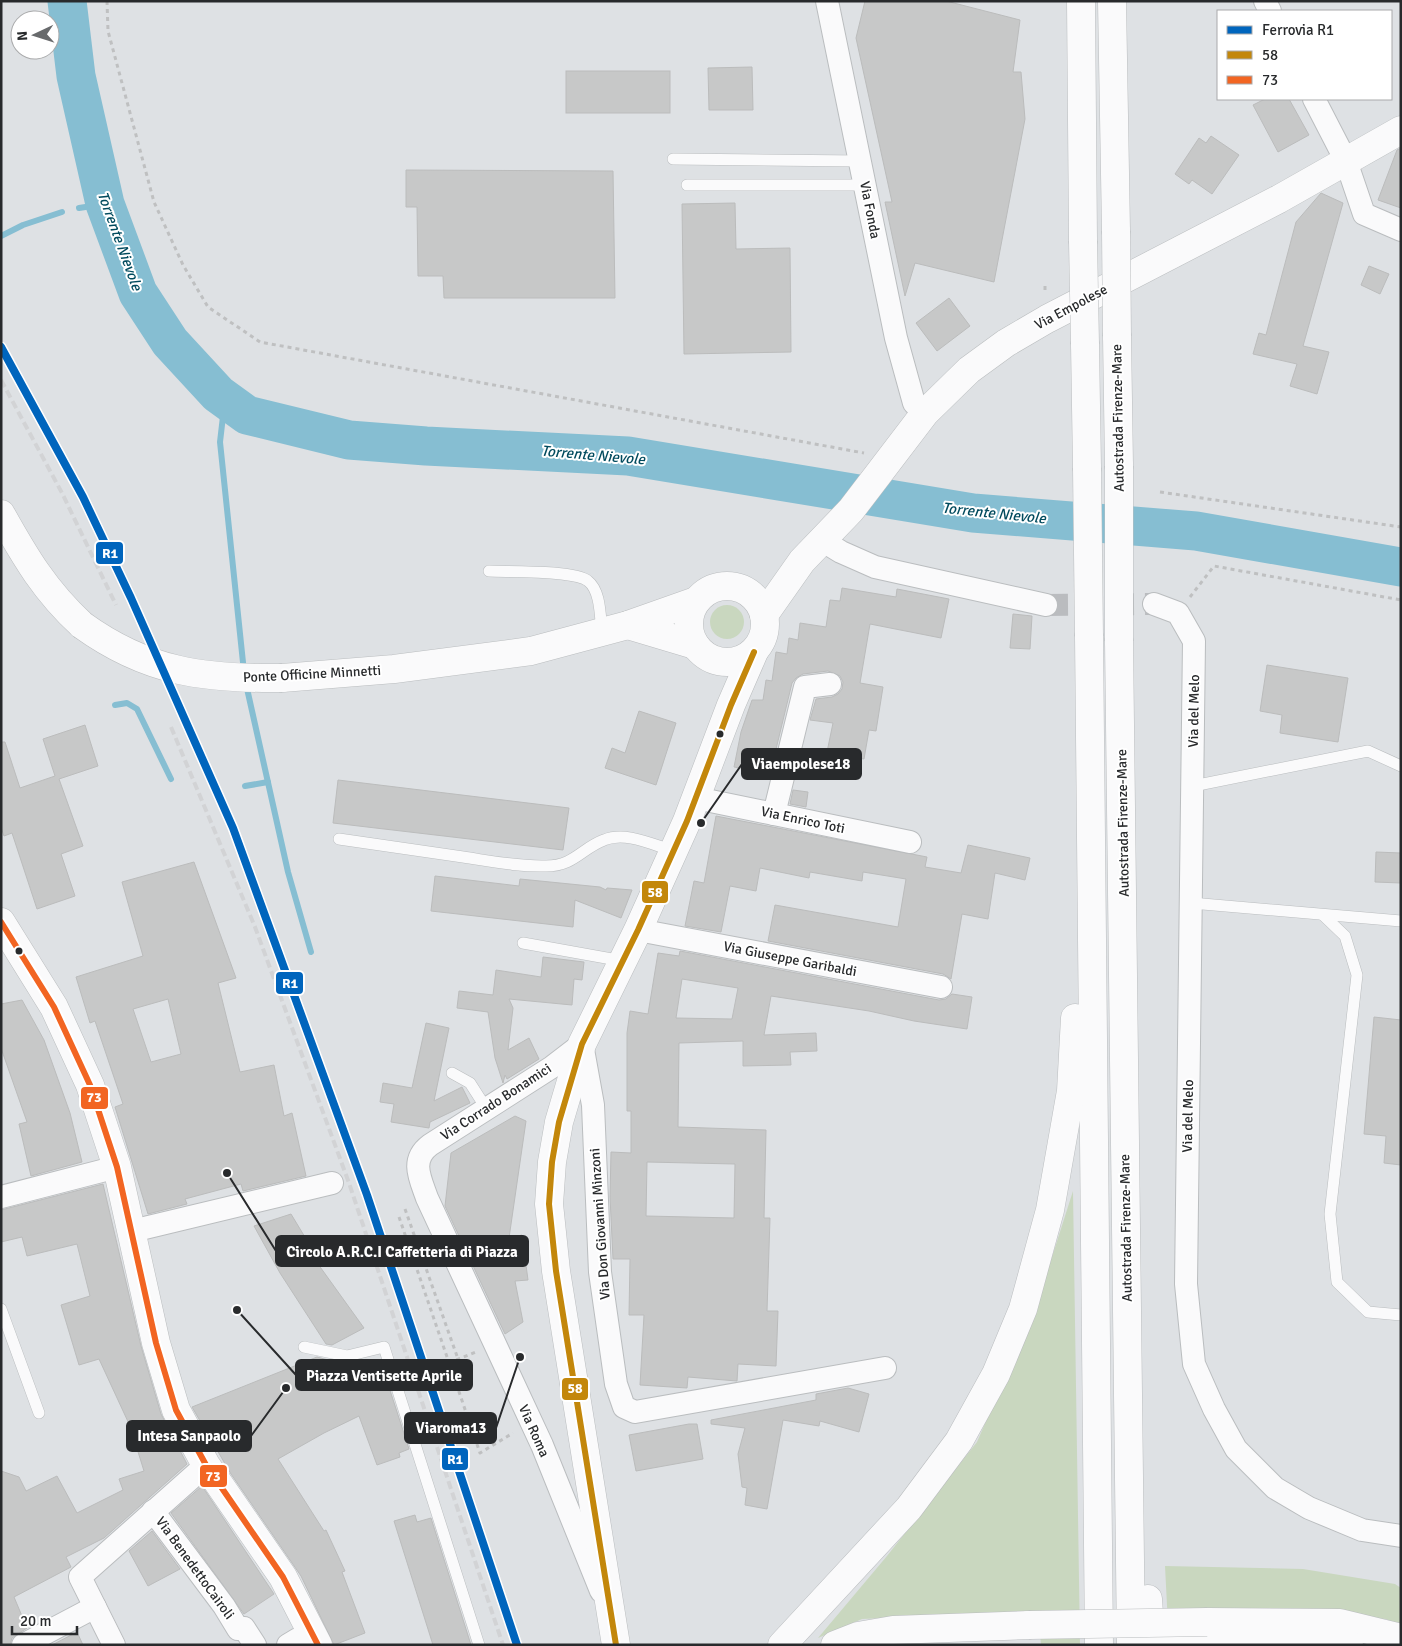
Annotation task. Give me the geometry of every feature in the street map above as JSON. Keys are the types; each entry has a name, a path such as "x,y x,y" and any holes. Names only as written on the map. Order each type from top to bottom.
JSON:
{"main road":[{"path":"1081,1 1099,1645"},
{"name":"Autostrada Firenze-Mare","path":"1112,1 1130,1645"},
{"name":"Via Empolese","path":"764,615 802,561 851,510 925,413 969,370 1006,343 1047,319 1270,203 1401,130"},
{"name":"Ponte Officine Minnetti","path":"1,514 22,552 45,587 82,625 124,652 152,664 214,676 253,678 333,674 470,661 531,652 628,625 696,601"},
{"name":"Via Empolese","path":"696,601 715,588 739,587 802,561"},
{"path":"582,1044 674,851 696,798 730,705 754,652 763,639 766,623 758,601 739,587"},
{"path":"696,601 689,624 695,645 705,656 725,663 740,660 754,652"},
{"path":"628,625 695,645"},
{"path":"725,663 730,705"},
{"path":"782,1645 910,1508 940,1468 976,1412 1006,1351 1023,1309 1050,1210 1071,1091 1074,1058 1076,932 1090,820"},
{"path":"1,922 41,984 66,1029 90,1085 117,1167 156,1343 171,1396 181,1420 206,1465 283,1577 301,1643"},
{"name":"Via Roma","path":"582,1044 559,1122 552,1162 549,1204 556,1271 616,1645"},
{"path":"1126,1193 1143,1389 1150,1645"},
{"path":"1158,1645 1208,1633 1340,1623 1401,1638"},
{"path":"835,1645 858,1636 893,1630 1029,1625 1208,1633 1349,1645"}],"street":[{"name":"Via Fonda","path":"827,1 896,338 914,403 925,413"},
{"path":"1315,100 1346,160 1364,214 1401,230"},
{"path":"823,541 841,552 875,567 1046,605"},
{"path":"1154,604 1178,613"},
{"name":"Via del Melo","path":"1178,613 1194,641 1186,1284 1194,1364 1214,1409 1236,1449 1275,1488 1309,1508 1362,1530 1401,1536"},
{"path":"774,814 805,687 830,684"},
{"name":"Via Enrico Toti","path":"696,798 910,842"},
{"name":"Via Giuseppe Garibaldi","path":"638,930 941,987"},
{"name":"Via Corrado Bonamici","path":"417,1166 424,1150 486,1108 552,1067 582,1044"},
{"name":"Via Don Giovanni Minzoni","path":"582,1044 593,1105 600,1272 616,1384 624,1407 635,1412 885,1368"},
{"name":"Via Roma","path":"417,1166 427,1198 531,1423 611,1615"},
{"path":"1,1197 117,1167"},
{"path":"132,1231 332,1183"},
{"path":"114,1645 80,1577 206,1465"},
{"name":"Via BenedettoCairoli","path":"153,1511 224,1606 238,1629 244,1628 255,1645"},
{"path":"570,1516 600,1544"},
{"path":"29,1642 95,1607"}],"lane":[{"path":"673,159 860,161"},
{"path":"687,185 865,185"},
{"path":"489,571 574,575 588,581 597,596 602,632"},
{"path":"1193,786 1368,751 1401,766"},
{"path":"339,839 498,862 541,866 550,866 576,859 596,844 612,838 628,838 674,851"},
{"path":"1191,903 1401,921"},
{"path":"1323,915 1345,936 1357,975 1330,1214 1337,1282 1368,1312 1401,1315"},
{"path":"523,943 623,961"},
{"path":"452,1073 470,1083 486,1108"},
{"path":"1,1308 40,1412"},
{"path":"304,1347 347,1356 384,1347 480,1645"}],"path":[{"path":"107,1 108,31 154,202 183,265 208,307 260,342 891,458"},
{"path":"1160,492 1401,527"},
{"path":"1178,613 1214,566 1401,600"},
{"path":"427,1198 403,1202 458,1359"},
{"path":"399,1218 480,1453 531,1423"},
{"path":"449,1363 494,1344"}],"green space":[{"path":"727,605 734,606 739,610 743,615 743,629 739,634 734,638 727,639 720,638 715,634 711,629 710,622 711,615 715,610 720,606"},
{"path":"1073,1191 1080,1645 1041,1645 1038,1611 862,1619 818,1638 887,1556 977,1442 1037,1304"},
{"path":"1165,1566 1303,1569 1395,1584 1401,1588 1401,1628 1386,1619 1313,1615 1169,1645"}],"building":[{"path":"865,1 946,1 1020,20 1013,72 1021,72 1025,119 994,282 915,263 905,296 885,202 892,202 856,38"},
{"path":"752,67 753,110 709,110 708,68"},
{"path":"566,71 670,71 670,113 566,113"},
{"path":"1263,100 1290,100 1309,135 1278,152 1253,105"},
{"path":"1211,136 1239,155 1212,194 1192,180 1189,184 1175,174 1199,138 1206,143"},
{"path":"1401,148 1401,208 1378,200 1397,150"},
{"path":"406,170 613,171 615,298 444,298 443,276 418,276 417,207 406,207"},
{"path":"1321,193 1343,203 1303,346 1329,352 1317,394 1290,386 1297,364 1253,354 1259,333 1266,335 1296,222"},
{"path":"735,203 736,249 790,248 791,352 684,354 682,204"},
{"path":"1369,266 1389,274 1380,294 1361,285"},
{"path":"949,298 970,326 937,351 916,323"},
{"path":"842,588 896,597 897,589 949,599 941,638 870,624 860,683 883,687 876,731 869,730 864,759 827,752 833,723 810,720 816,699 832,697 842,689 843,682 840,676 828,671 803,674 792,683 770,774 734,767 741,732 752,700 763,700 766,680 772,681 776,652 787,654 789,638 798,640 800,623 826,627 830,600 840,601"},
{"path":"1013,614 1032,616 1030,649 1010,648"},
{"path":"1267,665 1348,678 1338,742 1280,733 1282,715 1260,711"},
{"path":"639,711 676,723 656,785 605,768 612,748 625,753"},
{"path":"85,725 98,766 59,779 83,846 61,854 75,896 37,909 12,833 4,836 1,827 1,742 5,742 20,788 55,776 43,739"},
{"path":"338,780 569,808 563,850 333,823"},
{"path":"793,790 808,792 806,807 790,804"},
{"path":"716,816 927,857 925,867 961,873 968,845 1030,858 1025,880 995,873 988,919 962,914 951,979 943,974 768,941 775,905 898,927 906,879 863,872 862,881 810,872 809,878 760,868 756,891 730,886 721,932 685,926 694,881 704,883"},
{"path":"1376,852 1401,853 1401,883 1375,882"},
{"path":"194,862 236,978 218,983 240,1072 274,1065 284,1116 292,1113 306,1176 243,1191 241,1184 185,1199 187,1204 148,1214 115,1107 123,1104 95,1021 90,1023 76,977 143,956 122,882","holes":["168,999 181,1054 151,1062 133,1009"]},
{"path":"435,876 519,886 520,879 600,887 606,890 607,888 632,890 621,918 575,900 573,927 431,911"},
{"path":"680,951 939,1000 946,999 952,994 972,997 967,1029 771,996 764,1035 816,1033 817,1051 790,1052 791,1065 743,1066 743,1041 679,1043 678,1127 766,1130 764,1218 770,1218 767,1311 778,1311 776,1366 738,1364 737,1381 688,1377 687,1388 640,1385 644,1315 629,1315 630,1259 613,1259 610,1197 611,1152 631,1153 631,1111 627,1111 627,1033 630,1011 648,1014 658,953 679,956","holes":["682,979 738,988 732,1019 676,1018","647,1162 735,1164 734,1218 646,1216"]},
{"path":"543,957 584,962 582,980 574,979 572,1005 509,999 513,1008 508,1050 529,1038 539,1059 507,1079 505,1075 503,1083 495,1058 488,1012 457,1008 459,991 493,995 496,970 541,977"},
{"path":"22,1000 44,1040 70,1113 82,1162 31,1176 19,1124 27,1122 1,1048 1,1004"},
{"path":"1374,1017 1401,1020 1401,1165 1384,1163 1386,1136 1364,1134"},
{"path":"426,1023 449,1028 434,1101 462,1087 470,1103 430,1122 429,1128 391,1122 394,1104 380,1102 383,1083 412,1088"},
{"path":"515,1116 526,1121 509,1238 522,1235 528,1280 515,1281 523,1322 505,1334 445,1206 451,1153"},
{"path":"103,1184 141,1346 161,1414 187,1464 104,1538 66,1557 71,1567 14,1597 27,1628 12,1638 10,1645 1,1645 1,1471 19,1477 26,1491 57,1476 77,1513 123,1490 119,1479 144,1471 130,1426 99,1359 79,1365 61,1305 90,1296 77,1244 27,1256 22,1237 1,1242 1,1210"},
{"path":"291,1214 320,1262 318,1264 364,1328 332,1345 326,1344 280,1273 254,1226"},
{"path":"317,1357 328,1360 337,1387 367,1376 369,1384 386,1378 409,1449 399,1453 400,1457 377,1465 359,1416 278,1459 324,1531 326,1530 345,1571 342,1572 365,1633 334,1645 301,1576 231,1474 192,1407"},
{"path":"848,1388 869,1394 859,1432 820,1421 819,1426 783,1420 767,1509 745,1505 747,1488 742,1487 738,1454 745,1428 711,1424 711,1420 816,1400 816,1394"},
{"path":"697,1424 703,1459 636,1471 629,1435"},
{"path":"202,1486 274,1594 244,1614 171,1513"},
{"path":"415,1515 417,1522 431,1518 471,1645 433,1645 394,1521"},
{"path":"152,1531 180,1569 148,1586 129,1551"},
{"path":"77,1632 83,1645 52,1645"}],"waterway":[{"name":"Torrente Nievole","path":"67,1 76,76 105,204 138,293 170,342 218,394 247,415 349,440 426,446 628,456 973,513 1196,531 1401,567"},
{"path":"79,208 105,204"},
{"path":"1,236 23,225 62,212"},
{"path":"225,399 220,442 244,672"},
{"path":"246,684 288,872 311,952"},
{"path":"115,705 127,703 137,709 171,779"},
{"path":"245,786 268,782"}],"tunnel":[{"path":"1046,605 1154,604"}],"railway":[{"path":"1,380 62,493 116,605"},
{"path":"171,727 255,927 349,1183 503,1645"}],"rail line":[{"name":"R1","path":"1,347 83,497 131,598 233,828 367,1195 517,1645"}],"transit line":[{"name":"58","path":"616,1645 556,1271 549,1204 552,1162 559,1122 582,1044 638,930 687,821 731,705 754,652"},
{"name":"73","path":"1,922 54,1007 90,1085 117,1167 156,1343 176,1410 206,1465 283,1577 318,1645"}],"place":[{"name":"Viaempolese18","path":"701,823"},
{"name":"Circolo A.R.C.I Caffetteria di Piazza","path":"227,1173"},
{"name":"Piazza Ventisette Aprile","path":"237,1310"},
{"name":"Viaroma13","path":"520,1357"},
{"name":"Intesa Sanpaolo","path":"286,1388"}]}
